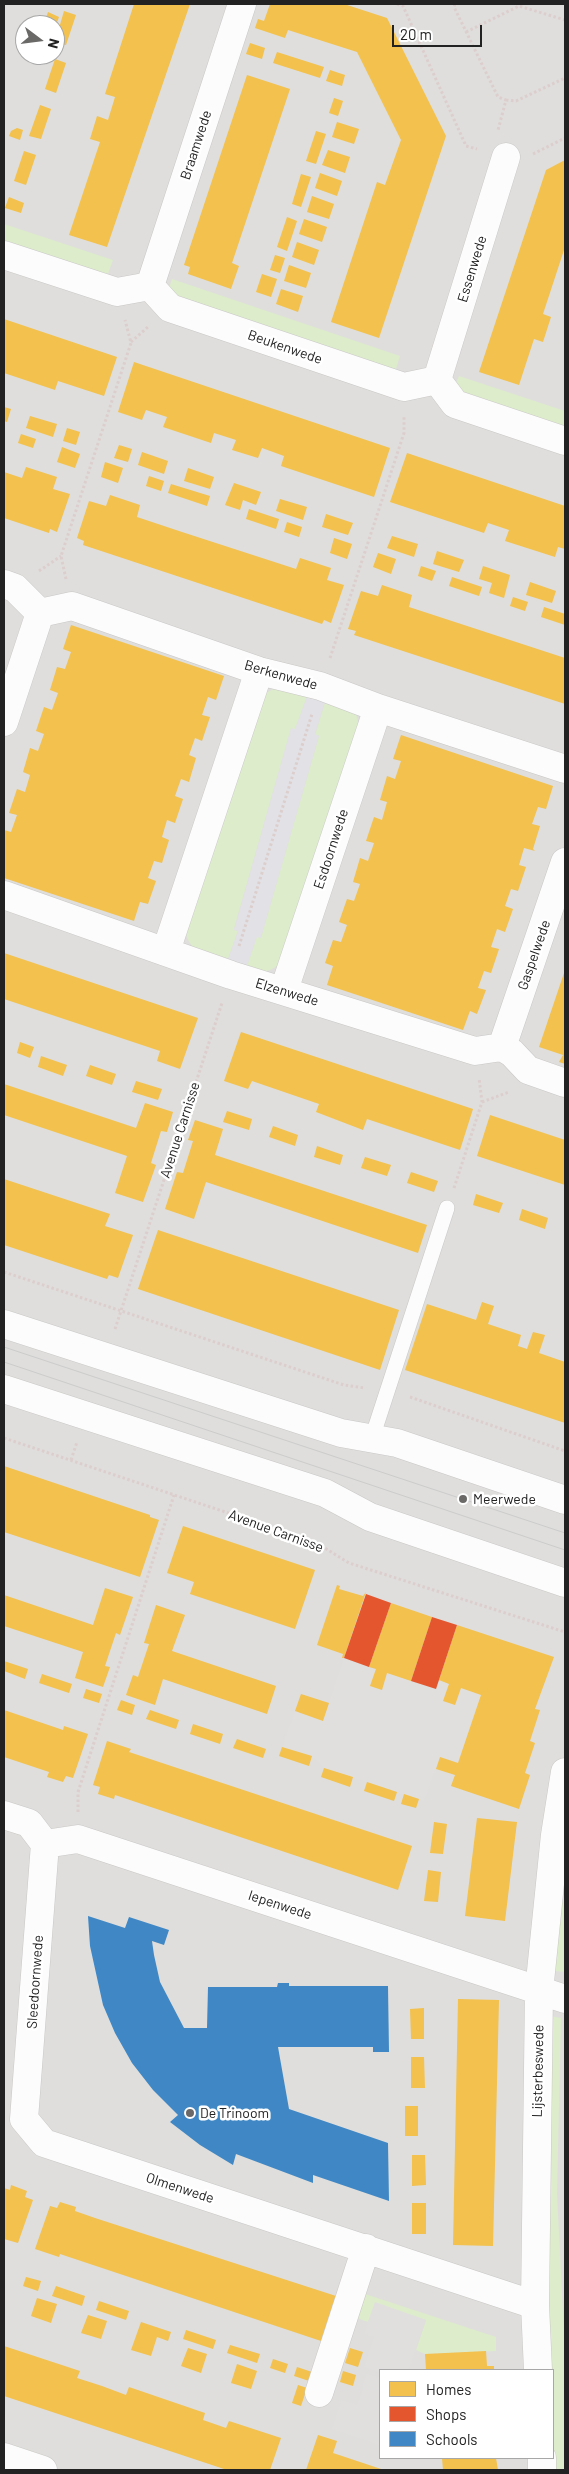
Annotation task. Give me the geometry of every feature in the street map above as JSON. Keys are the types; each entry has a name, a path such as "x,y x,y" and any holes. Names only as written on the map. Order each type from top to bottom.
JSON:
{"street":[{"name":"Braamwede","path":"150,286 242,4"},
{"name":"Essenwede","path":"437,380 499,155"},
{"path":"4,255 117,292 150,286"},
{"name":"Beukenwede","path":"150,286 170,308 404,387 437,380"},
{"path":"437,380 455,404 565,440"},
{"path":"4,584 15,588 40,613"},
{"path":"40,613 72,606"},
{"name":"Berkenwede","path":"72,606 259,671 320,686 378,708 565,769"},
{"path":"4,722 40,613"},
{"path":"166,951 259,671"},
{"name":"Esdoornwede","path":"284,990 378,708"},
{"name":"Gaspelwede","path":"502,1047 565,862"},
{"name":"Elzenwede","path":"4,895 230,975 475,1050 502,1047"},
{"path":"502,1047 512,1053 528,1070 565,1083"},
{"path":"4,1324 342,1433 397,1443 565,1500"},
{"path":"4,1389 325,1493 370,1517 565,1583"},
{"name":"Lijsterbeswede","path":"538,2369 535,2305 539,1991 555,1835 565,1772"},
{"path":"4,1815 29,1823 45,1844"},
{"name":"Iepenwede","path":"45,1844 78,1839 565,1999"},
{"name":"Sleedoornwede","path":"14,2122 45,1844"},
{"name":"Olmenwede","path":"14,2122 44,2143 535,2305"},
{"path":"318,2393 366,2248"},
{"path":"4,2457 43,2470"}],"lane":[{"path":"372,1438 447,1208"}],"path":[{"path":"397,4 403,5 466,146 520,160 565,138"},
{"path":"455,4 454,7 498,98 516,102 565,78"},
{"path":"466,32 519,6 565,20"},
{"path":"499,155 506,100"},
{"path":"72,606 61,556 131,343 117,292"},
{"name":"Avenue Carnisse","path":"106,1357 230,975"},
{"path":"447,1208 482,1102 475,1050"},
{"path":"4,1272 121,1313 344,1385 387,1391 565,1451"},
{"path":"71,1460 86,1416"},
{"name":"Avenue Carnisse","path":"4,1438 315,1542 349,1563 565,1632"},
{"path":"78,1839 78,1792 174,1495"}],"shaded area":[{"path":"4,4 565,4 565,2470 4,2470"},
{"path":"308,694 326,699 315,734 319,736 261,938 257,937 246,969 227,962 238,931 234,930 291,728 295,729"},
{"path":"344,1658 376,1669 370,1686 381,1690 387,1673 436,1689 440,1680 449,1684 443,1701 455,1705 461,1688 481,1695 458,1763 440,1758 424,1801 324,1768 312,1756 282,1747 295,1711 323,1721"},
{"path":"375,2302 426,2320 409,2369 379,2369 379,2372 364,2367 374,2337 364,2333"},
{"path":"367,2374 379,2378 379,2445 332,2429 341,2400 357,2405"}],"green space":[{"path":"4,224 113,260 106,279 4,245"},
{"path":"172,279 400,356 394,375 178,302 168,291"},
{"path":"459,376 565,411 565,432 461,398 454,387"},
{"path":"277,687 308,694 295,730 291,729 234,929 238,931 227,962 197,950 188,941 186,934 266,693"},
{"path":"326,699 356,713 359,726 279,964 264,971 246,969 257,936 261,937 319,736 315,735"},
{"path":"565,1854 565,1972 554,1971"},
{"path":"550,2016 561,2018 557,2193 565,2355 565,2470 552,2470 552,2459 554,2459 554,2369 549,2369 547,2309"},
{"path":"362,2293 496,2337 496,2351 425,2354 416,2350 426,2320 375,2303 368,2322 354,2317"}],"building: Homes":[{"path":"134,4 190,4 107,247 69,235 100,142 90,139 97,116 108,120 115,97 105,94"},
{"path":"270,4 344,4 387,18 446,136 379,338 331,322 377,182 385,185 401,140 357,52 288,30 285,38 255,28 258,19 264,21"},
{"path":"64,11 76,15 66,45 65,15 63,15"},
{"path":"250,43 265,48 262,59 246,54"},
{"path":"277,52 324,67 320,78 273,63"},
{"path":"66,63 56,93 45,89 53,65 65,65"},
{"path":"330,70 345,75 342,86 326,81"},
{"path":"247,75 290,89 232,263 239,266 231,289 188,274 190,267 184,265"},
{"path":"334,98 343,101 338,116 329,113"},
{"path":"40,105 51,109 41,139 29,136"},
{"path":"337,122 359,129 354,144 332,137"},
{"path":"17,128 23,130 20,140 9,136 11,131"},
{"path":"316,131 326,134 316,164 306,161"},
{"path":"328,150 350,157 345,173 322,165"},
{"path":"24,151 36,155 26,185 14,181"},
{"path":"565,160 565,247 543,314 551,317 543,342 534,339 519,385 479,372 546,170"},
{"path":"320,173 342,181 337,196 315,188"},
{"path":"301,174 311,177 301,207 292,204"},
{"path":"312,196 334,204 329,219 307,212"},
{"path":"9,197 24,203 21,213 5,208"},
{"path":"287,217 297,221 287,251 277,247"},
{"path":"304,219 327,227 322,242 299,234"},
{"path":"297,242 319,250 314,265 292,257"},
{"path":"275,255 285,258 280,273 270,270"},
{"path":"289,265 311,273 306,288 284,281"},
{"path":"262,274 277,279 271,297 256,292"},
{"path":"281,289 303,296 298,312 276,304"},
{"path":"4,319 117,357 104,396 58,381 55,390 4,373"},
{"path":"134,362 390,448 374,497 281,466 284,456 262,448 258,458 232,450 236,440 214,433 211,443 163,427 167,417 146,410 142,420 118,412"},
{"path":"4,407 11,409 7,422 4,421"},
{"path":"30,416 57,424 53,437 26,428"},
{"path":"67,428 80,432 76,445 63,441"},
{"path":"21,434 36,439 33,448 18,443"},
{"path":"119,445 132,449 128,462 114,458"},
{"path":"62,447 80,454 75,468 57,462"},
{"path":"142,452 168,461 164,474 138,465"},
{"path":"407,453 565,506 565,549 558,547 555,557 505,541 509,530 488,523 484,533 390,502"},
{"path":"105,462 123,468 118,483 101,477"},
{"path":"26,467 57,477 53,489 70,494 57,532 50,529 49,533 4,518 4,472 22,478"},
{"path":"188,468 214,477 210,489 184,481"},
{"path":"149,476 164,481 161,491 146,486"},
{"path":"234,483 261,492 256,505 243,500 240,510 225,505"},
{"path":"171,484 210,496 207,506 168,493"},
{"path":"110,495 140,505 137,517 182,532 296,569 300,558 331,568 327,580 344,585 331,623 324,620 322,624 83,545 84,541 77,538 89,501 106,506"},
{"path":"280,499 307,507 303,520 276,511"},
{"path":"249,509 279,519 276,529 246,519"},
{"path":"326,514 353,523 348,535 322,527"},
{"path":"287,522 302,527 299,537 284,532"},
{"path":"392,536 418,544 414,557 387,548"},
{"path":"334,538 352,544 347,559 330,553"},
{"path":"437,551 464,560 459,572 433,564"},
{"path":"378,553 396,559 391,574 373,567"},
{"path":"421,566 436,571 432,581 418,576"},
{"path":"483,566 510,575 504,598 489,593 492,583 479,579"},
{"path":"452,577 482,587 479,596 449,586"},
{"path":"530,582 556,591 552,603 526,595"},
{"path":"382,585 412,595 409,607 565,658 565,704 354,635 356,631 348,629 361,591 378,596"},
{"path":"513,597 528,602 525,611 510,606"},
{"path":"544,607 565,614 565,625 541,617"},
{"path":"71,625 224,676 216,700 208,697 202,715 210,717 202,741 195,738 189,755 196,758 189,782 181,779 175,796 183,799 175,823 167,820 162,837 169,840 162,863 154,861 148,878 156,881 148,904 140,902 134,921 4,878 4,830 11,832 17,815 9,813 17,789 25,792 30,775 23,772 30,748 38,751 44,734 36,731 44,707 52,710 58,693 50,690 57,667 65,669 71,652 63,649"},
{"path":"401,735 553,786 546,809 538,807 532,824 540,826 533,849 535,851 524,848 519,865 526,867 518,891 511,889 505,906 513,909 505,932 497,929 491,947 499,949 491,973 484,971 478,988 486,990 477,1014 470,1011 463,1030 327,985 333,966 325,963 333,940 341,942 347,925 339,922 347,899 354,901 360,884 353,882 360,858 368,861 374,843 366,841 374,817 382,820 387,802 380,800 387,776 395,779 401,761 393,759"},
{"path":"4,953 198,1018 180,1069 157,1061 160,1051 4,999"},
{"path":"565,970 565,1064 559,1062 563,1055 539,1047"},
{"path":"241,1032 473,1109 460,1150 367,1119 363,1130 316,1112 319,1104 252,1081 248,1089 224,1081"},
{"path":"20,1042 34,1047 30,1058 17,1053"},
{"path":"41,1056 67,1065 63,1076 38,1067"},
{"path":"90,1065 116,1074 112,1085 86,1076"},
{"path":"136,1081 162,1089 158,1100 132,1092"},
{"path":"4,1084 136,1128 145,1103 173,1112 167,1132 161,1131 151,1163 156,1165 143,1202 115,1193 127,1156 4,1115"},
{"path":"227,1111 252,1119 249,1130 223,1122"},
{"path":"490,1115 565,1140 565,1185 477,1156"},
{"path":"195,1120 223,1129 215,1155 427,1225 418,1253 206,1182 194,1219 165,1209 177,1172 183,1173 193,1141 188,1140"},
{"path":"273,1126 298,1135 295,1146 269,1137"},
{"path":"317,1146 343,1155 340,1165 314,1157"},
{"path":"365,1157 391,1165 387,1176 361,1168"},
{"path":"411,1172 438,1181 434,1192 407,1183"},
{"path":"4,1179 110,1214 105,1226 133,1235 118,1278 109,1275 107,1279 4,1245"},
{"path":"476,1194 503,1203 499,1213 473,1205"},
{"path":"522,1209 548,1218 545,1229 519,1220"},
{"path":"158,1230 399,1310 380,1370 138,1289"},
{"path":"482,1302 494,1306 488,1324 521,1335 518,1346 527,1349 533,1332 545,1335 539,1353 565,1362 565,1423 405,1370 427,1304 476,1320"},
{"path":"4,1466 150,1515 150,1517 159,1520 140,1577 4,1532"},
{"path":"183,1526 315,1570 295,1629 190,1594 194,1582 167,1573"},
{"path":"337,1585 340,1586 339,1589 363,1596 366,1592 344,1658 342,1658 343,1654 317,1645"},
{"path":"105,1588 133,1597 120,1635 116,1633 105,1666 110,1667 103,1687 75,1678 83,1652 4,1626 4,1595 93,1625"},
{"path":"391,1603 432,1617 411,1681 387,1673 382,1690 370,1686 376,1669 369,1667"},
{"path":"156,1605 185,1615 172,1651 276,1686 267,1714 163,1679 155,1705 126,1695 133,1675 138,1677 149,1644 144,1643"},
{"path":"457,1625 554,1657 535,1709 540,1710 530,1741 535,1743 525,1773 530,1775 519,1809 451,1786 455,1775 436,1769 440,1757 458,1763 481,1695 461,1688 455,1705 443,1701 449,1684 439,1680"},
{"path":"4,1661 28,1669 25,1679 4,1671"},
{"path":"42,1674 72,1684 69,1693 39,1683"},
{"path":"86,1689 102,1694 99,1703 83,1698"},
{"path":"301,1694 329,1703 323,1721 295,1711"},
{"path":"121,1700 135,1705 132,1715 117,1710"},
{"path":"4,1710 63,1730 64,1726 88,1734 73,1778 66,1776 63,1782 47,1777 49,1772 4,1757"},
{"path":"150,1710 179,1720 176,1729 146,1719"},
{"path":"193,1724 223,1734 220,1744 190,1734"},
{"path":"237,1739 266,1749 263,1758 233,1748"},
{"path":"107,1741 131,1749 129,1752 412,1846 398,1890 115,1795 114,1799 98,1794 100,1787 93,1785"},
{"path":"282,1747 312,1756 309,1766 279,1756"},
{"path":"324,1768 353,1777 350,1787 321,1777"},
{"path":"367,1782 397,1792 394,1801 364,1791"},
{"path":"404,1794 419,1799 416,1808 401,1804"},
{"path":"477,1818 517,1822 505,1921 465,1916"},
{"path":"434,1822 447,1824 443,1854 430,1853"},
{"path":"428,1870 441,1872 438,1902 424,1901"},
{"path":"458,1999 499,2000 493,2246 453,2245"},
{"path":"424,2008 424,2039 411,2039 410,2009"},
{"path":"411,2057 424,2057 425,2088 411,2088"},
{"path":"405,2106 418,2106 418,2136 405,2136"},
{"path":"412,2155 425,2155 426,2185 412,2186"},
{"path":"11,2185 27,2191 25,2197 33,2200 18,2243 4,2239 4,2188 10,2190"},
{"path":"60,2202 76,2207 75,2211 95,2218 336,2296 321,2341 60,2254 59,2257 35,2249 50,2206 57,2208"},
{"path":"412,2203 426,2203 426,2234 412,2234"},
{"path":"26,2277 41,2281 38,2291 23,2286"},
{"path":"56,2286 85,2296 82,2306 52,2296"},
{"path":"37,2298 57,2304 51,2323 31,2316"},
{"path":"99,2301 129,2311 126,2320 96,2310"},
{"path":"88,2315 107,2321 101,2339 81,2333"},
{"path":"141,2322 171,2332 168,2341 157,2337 151,2356 131,2350"},
{"path":"186,2330 216,2340 213,2349 183,2339"},
{"path":"230,2345 260,2354 257,2363 227,2353"},
{"path":"4,2346 80,2371 77,2378 126,2395 129,2387 205,2413 203,2420 226,2428 229,2421 281,2438 270,2470 227,2470 4,2396"},
{"path":"188,2348 207,2354 201,2373 181,2366"},
{"path":"350,2348 363,2352 358,2367 345,2363"},
{"path":"486,2351 487,2366 494,2366 494,2369 426,2369 425,2354"},
{"path":"273,2359 288,2364 285,2373 270,2368"},
{"path":"237,2364 257,2371 251,2389 231,2383"},
{"path":"297,2367 312,2372 309,2381 294,2376"},
{"path":"343,2371 356,2375 353,2386 340,2382"},
{"path":"298,2385 307,2388 301,2406 292,2403"},
{"path":"318,2435 337,2441 333,2453 384,2470 306,2470"},
{"path":"442,2459 496,2459 498,2470 443,2470"}],"building: Shops":[{"path":"366,1594 391,1603 369,1667 344,1658"},
{"path":"432,1617 457,1625 436,1689 411,1681"}],"building: Schools":[{"path":"88,1916 125,1928 129,1917 169,1930 164,1945 152,1941 154,1955 160,1982 184,2028 207,2028 208,1987 277,1987 278,1983 289,1983 289,1986 388,1986 389,2052 373,2052 373,2047 278,2047 289,2109 388,2143 389,2201 313,2175 313,2183 236,2154 233,2165 200,2145 170,2122 178,2115 153,2090 132,2063 115,2033 103,2005 90,1946"}],"tram line":[{"path":"4,1347 565,1533"},
{"path":"4,1362 565,1550"}],"place":[{"name":"Meerwede","path":"463,1499"},
{"name":"De Trinoom","path":"190,2113"}]}
